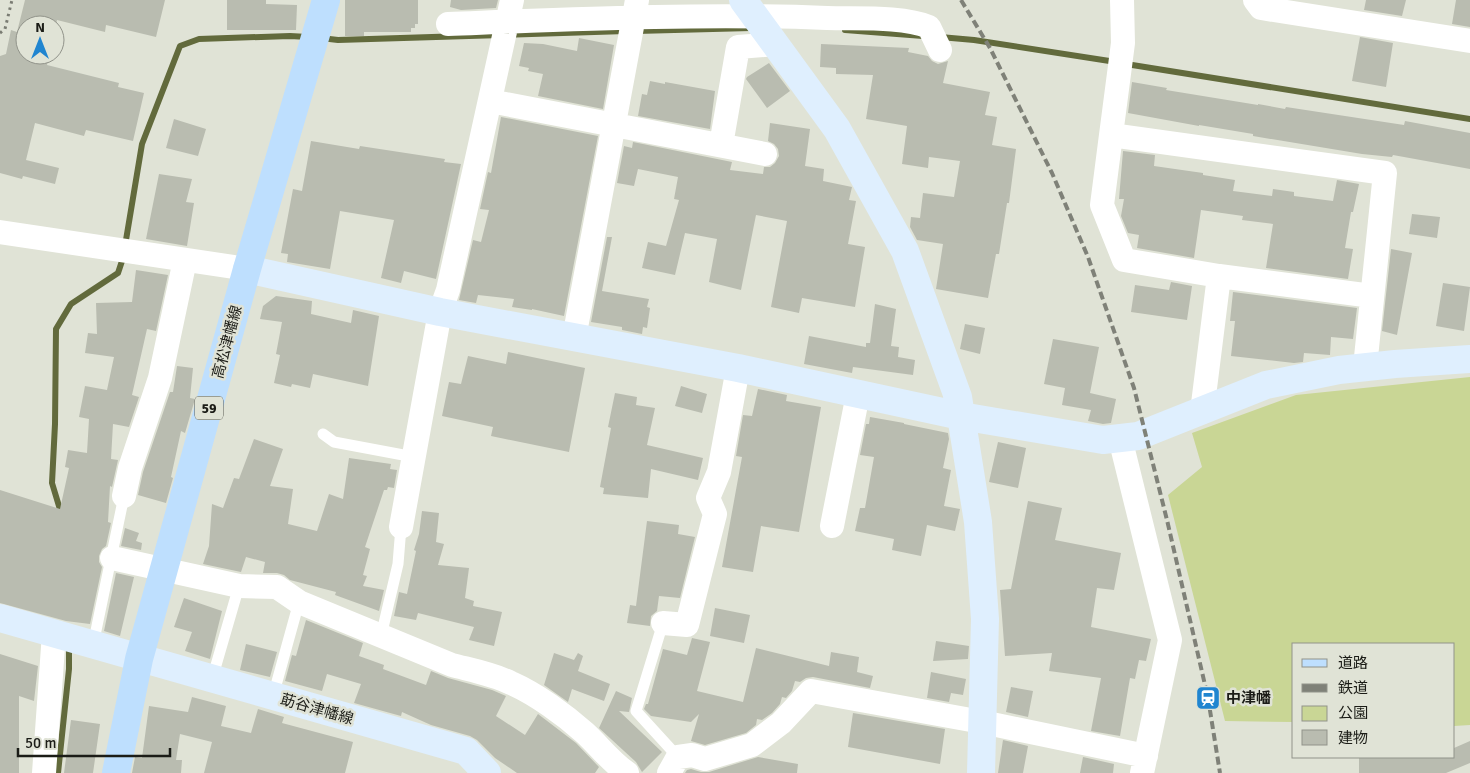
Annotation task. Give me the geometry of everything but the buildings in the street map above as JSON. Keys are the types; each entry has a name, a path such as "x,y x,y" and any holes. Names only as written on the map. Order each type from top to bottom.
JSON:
{"main road":[{"name":"高松津幡線","path":"116,773 139,658 165,570 247,269 326,0"}],"street":[{"path":"870,0 885,20"},
{"path":"1122,0 1123,43 1102,205 1124,260 1219,276 1372,296"},
{"path":"1255,0 1261,8 1470,41"},
{"path":"448,24 633,20 761,24 885,20 917,22 929,27 936,41"},
{"path":"574,338 633,20"},
{"path":"401,527 440,312 448,290 508,23"},
{"path":"721,145 738,47 761,24"},
{"path":"761,24 837,128 905,251 958,397 978,522 985,619 981,773"},
{"path":"490,102 765,154"},
{"path":"1111,135 1384,174 1365,367"},
{"path":"0,232 247,269 440,312 738,368 961,416 1103,440 1138,436 1266,385 1339,370 1470,360"},
{"path":"124,496 130,468 160,378 185,260"},
{"path":"1202,412 1219,276"},
{"path":"662,623 686,625 715,514 708,498 719,472 738,368"},
{"path":"832,526 858,394"},
{"path":"674,765 692,755 705,759 752,746 781,724 811,691 982,722 1144,764 1170,640 1120,438"},
{"path":"112,558 239,586 277,588 299,602 452,665 511,683 543,701 584,732 627,773"},
{"name":"莇谷津幡線","path":"0,618 466,751 487,773"},
{"path":"44,773 72,639"}],"lane":[{"path":"323,434 334,442 414,457"},
{"path":"72,639 112,558 124,496"},
{"path":"381,636 398,564 401,527"},
{"path":"212,679 239,586"},
{"path":"273,696 299,602"},
{"path":"662,623 636,711 674,765"}],"path":[{"path":"0,32 5,29 12,0"}],"green space":[{"path":"1470,377 1470,725 1455,726 1455,643 1292,643 1292,722 1225,721 1168,495 1202,467 1192,433 1296,395"}],"waterway":[{"path":"636,31 751,28"},
{"path":"845,30 923,36"},
{"path":"321,38 338,40 626,31"},
{"path":"126,240 142,144 180,46 199,39 308,37"},
{"path":"940,37 974,40 1116,62"},
{"path":"1126,64 1470,119"},
{"path":"62,516 52,483 56,329 71,304 118,273 122,261"},
{"path":"58,773 69,669 69,644"}],"railway":[{"path":"961,0 990,48 1052,173 1088,257 1134,388 1208,698 1220,773"}],"place":[{"name":"中津幡","path":"1208,698"}]}
